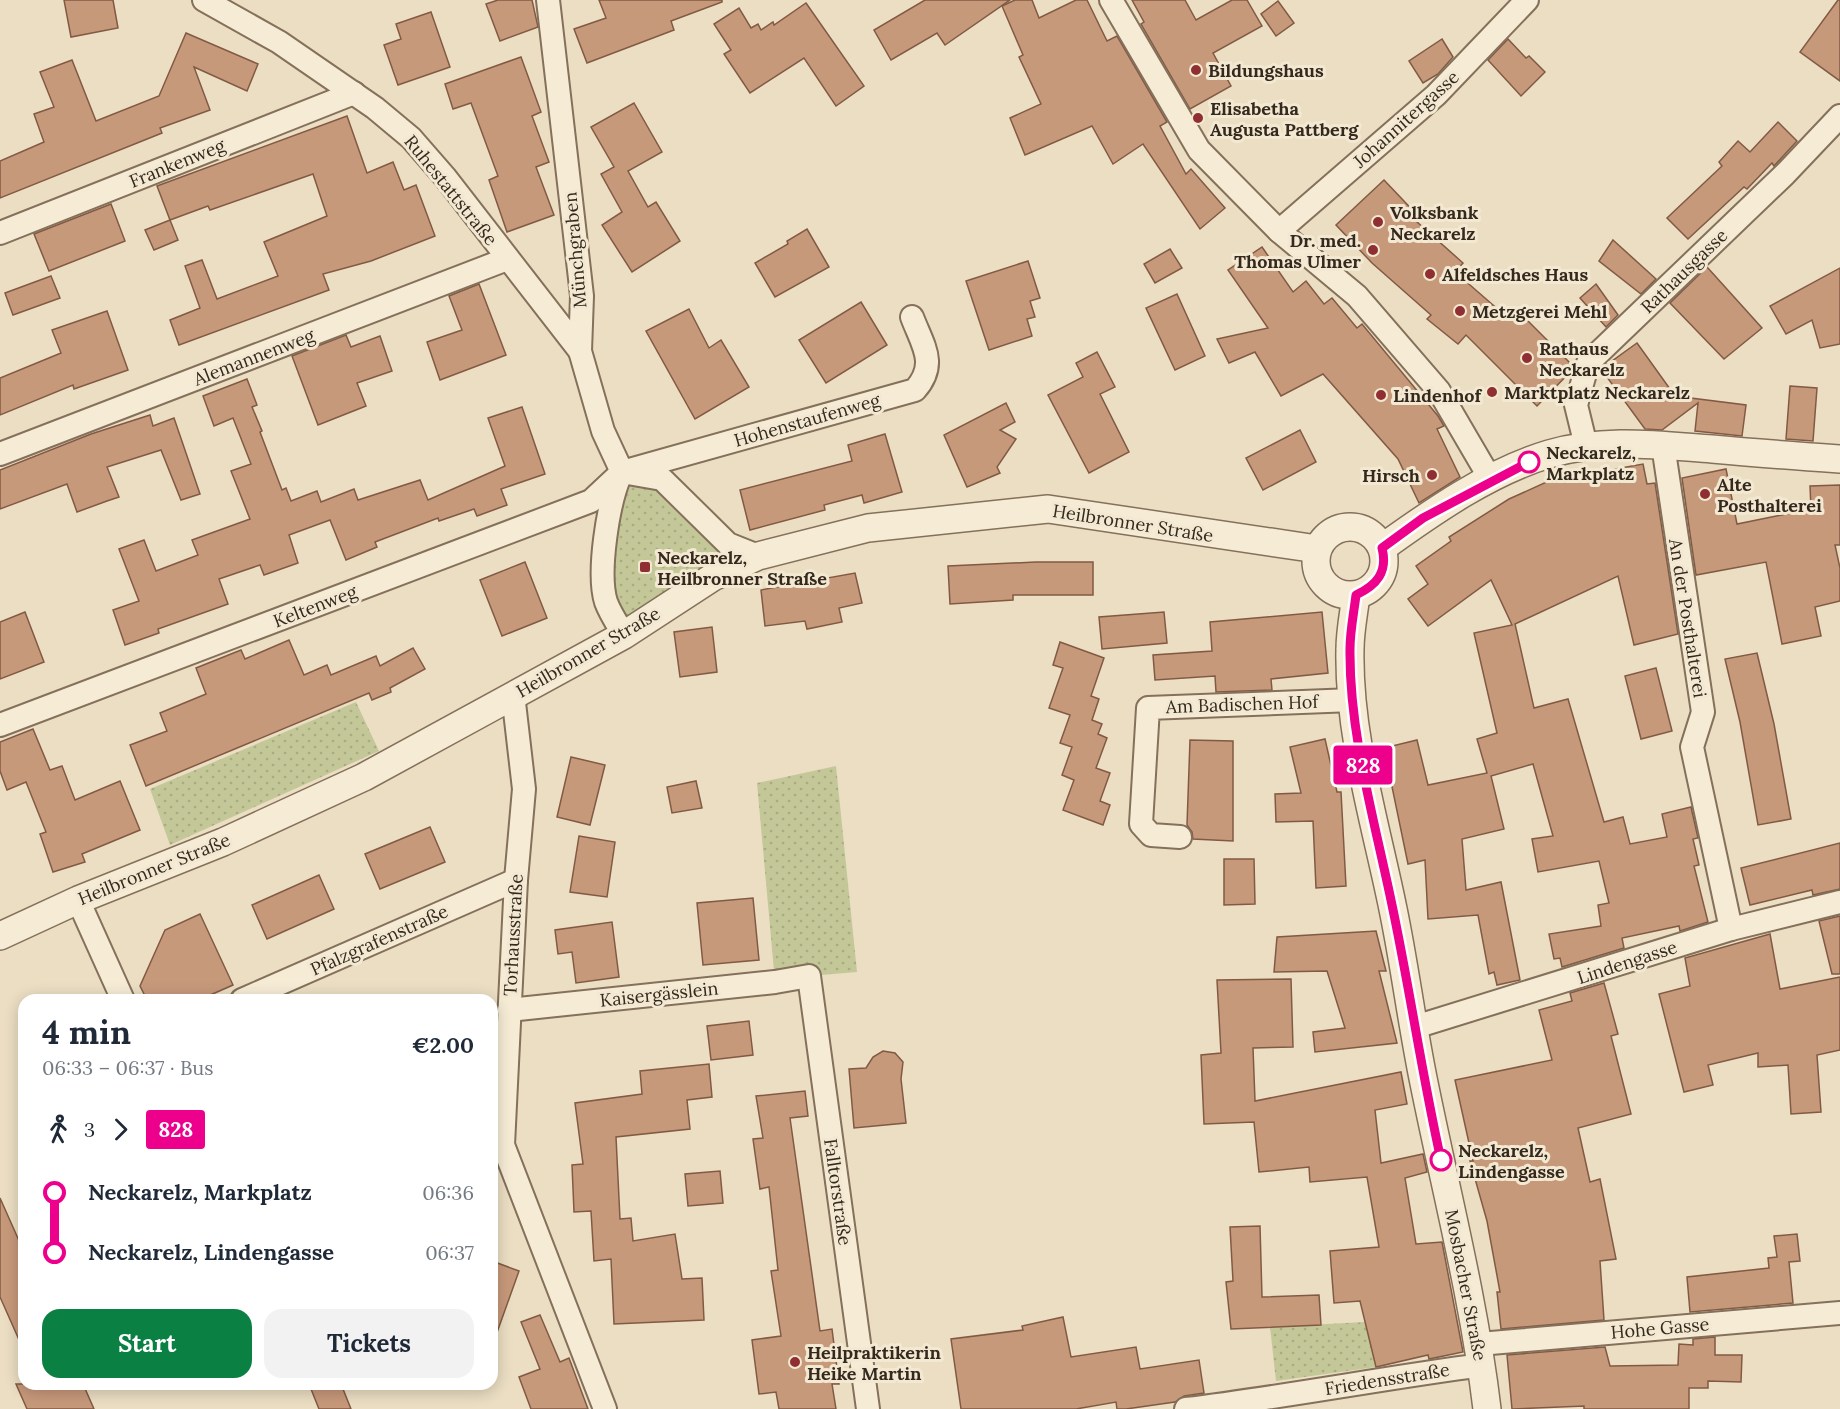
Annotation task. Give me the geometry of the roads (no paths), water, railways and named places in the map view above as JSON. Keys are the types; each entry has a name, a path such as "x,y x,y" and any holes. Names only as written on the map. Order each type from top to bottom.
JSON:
{"street":[{"name":"Ruhestattstraße","path":"204,0 279,42 354,93 411,138 445,177 580,351"},
{"name":"Münchgraben","path":"548,0 582,296 580,351 603,431 622,472"},
{"path":"1111,0 1199,150 1279,231 1357,296 1439,391 1491,480"},
{"name":"Johannitergasse","path":"1279,231 1436,95 1527,0"},
{"name":"Frankenweg","path":"0,233 354,93"},
{"name":"Rathausgasse","path":"1586,446 1576,405 1588,363 1785,174 1840,116"},
{"name":"Alemannenweg","path":"0,454 507,259"},
{"name":"Hohenstaufenweg","path":"622,472 915,390 926,376 928,368 912,317"},
{"path":"1382,548 1423,518 1491,480 1548,454 1586,446 1626,442 1840,459"},
{"name":"An der Posthalterei","path":"1662,445 1703,712 1692,747 1731,929"},
{"path":"624,635 607,603 603,575 608,517 622,472 662,479 728,544 758,556"},
{"name":"Keltenweg","path":"0,725 591,501 622,472"},
{"name":"Heilbronner Straße","path":"1,934 78,900 223,842 363,777 624,635 713,577 758,556 868,528 1048,509 1317,549"},
{"path":"1347,526 1359,527 1371,534 1382,548 1384,567 1380,578 1371,588 1356,595 1333,591 1318,575 1317,549 1327,534 1347,526"},
{"name":"Mosbacher Straße","path":"1356,595 1350,648 1353,700 1368,796 1392,905 1480,1355 1487,1409"},
{"name":"Torhausstraße","path":"513,694 524,789 516,880 503,1145 605,1409"},
{"name":"Am Badischen Hof","path":"1180,837 1151,835 1141,824 1148,708 1353,700"},
{"name":"Pfalzgrafenstraße","path":"256,994 516,880"},
{"path":"78,900 120,994"},
{"name":"Lindengasse","path":"1415,1027 1731,929 1840,902"},
{"name":"Kaisergässlein","path":"509,1010 775,982 809,976"},
{"name":"Falltorstraße","path":"809,976 867,1409"},
{"name":"Hohe Gasse","path":"1480,1355 1840,1313"},
{"name":"Friedensstraße","path":"1186,1409 1277,1398 1378,1379 1480,1355"}],"place":[{"name":"Bildungshaus","path":"1196,70"},
{"name":"Elisabetha Augusta Pattberg","path":"1198,118"},
{"name":"Volksbank Neckarelz","path":"1378,222"},
{"name":"Dr. med. Thomas Ulmer","path":"1373,250"},
{"name":"Alfeldsches Haus","path":"1430,274"},
{"name":"Metzgerei Mehl","path":"1460,311"},
{"name":"Rathaus Neckarelz","path":"1527,358"},
{"name":"Marktplatz Neckarelz","path":"1492,392"},
{"name":"Lindenhof","path":"1381,395"},
{"name":"Neckarelz, Markplatz","path":"1529,462"},
{"name":"Hirsch","path":"1432,475"},
{"name":"Alte Posthalterei","path":"1705,494"},
{"name":"Neckarelz, Heilbronner Straße","path":"645,567"},
{"name":"Neckarelz, Lindengasse","path":"1441,1160"},
{"name":"Heilpraktikerin Heike Martin","path":"795,1362"}]}
